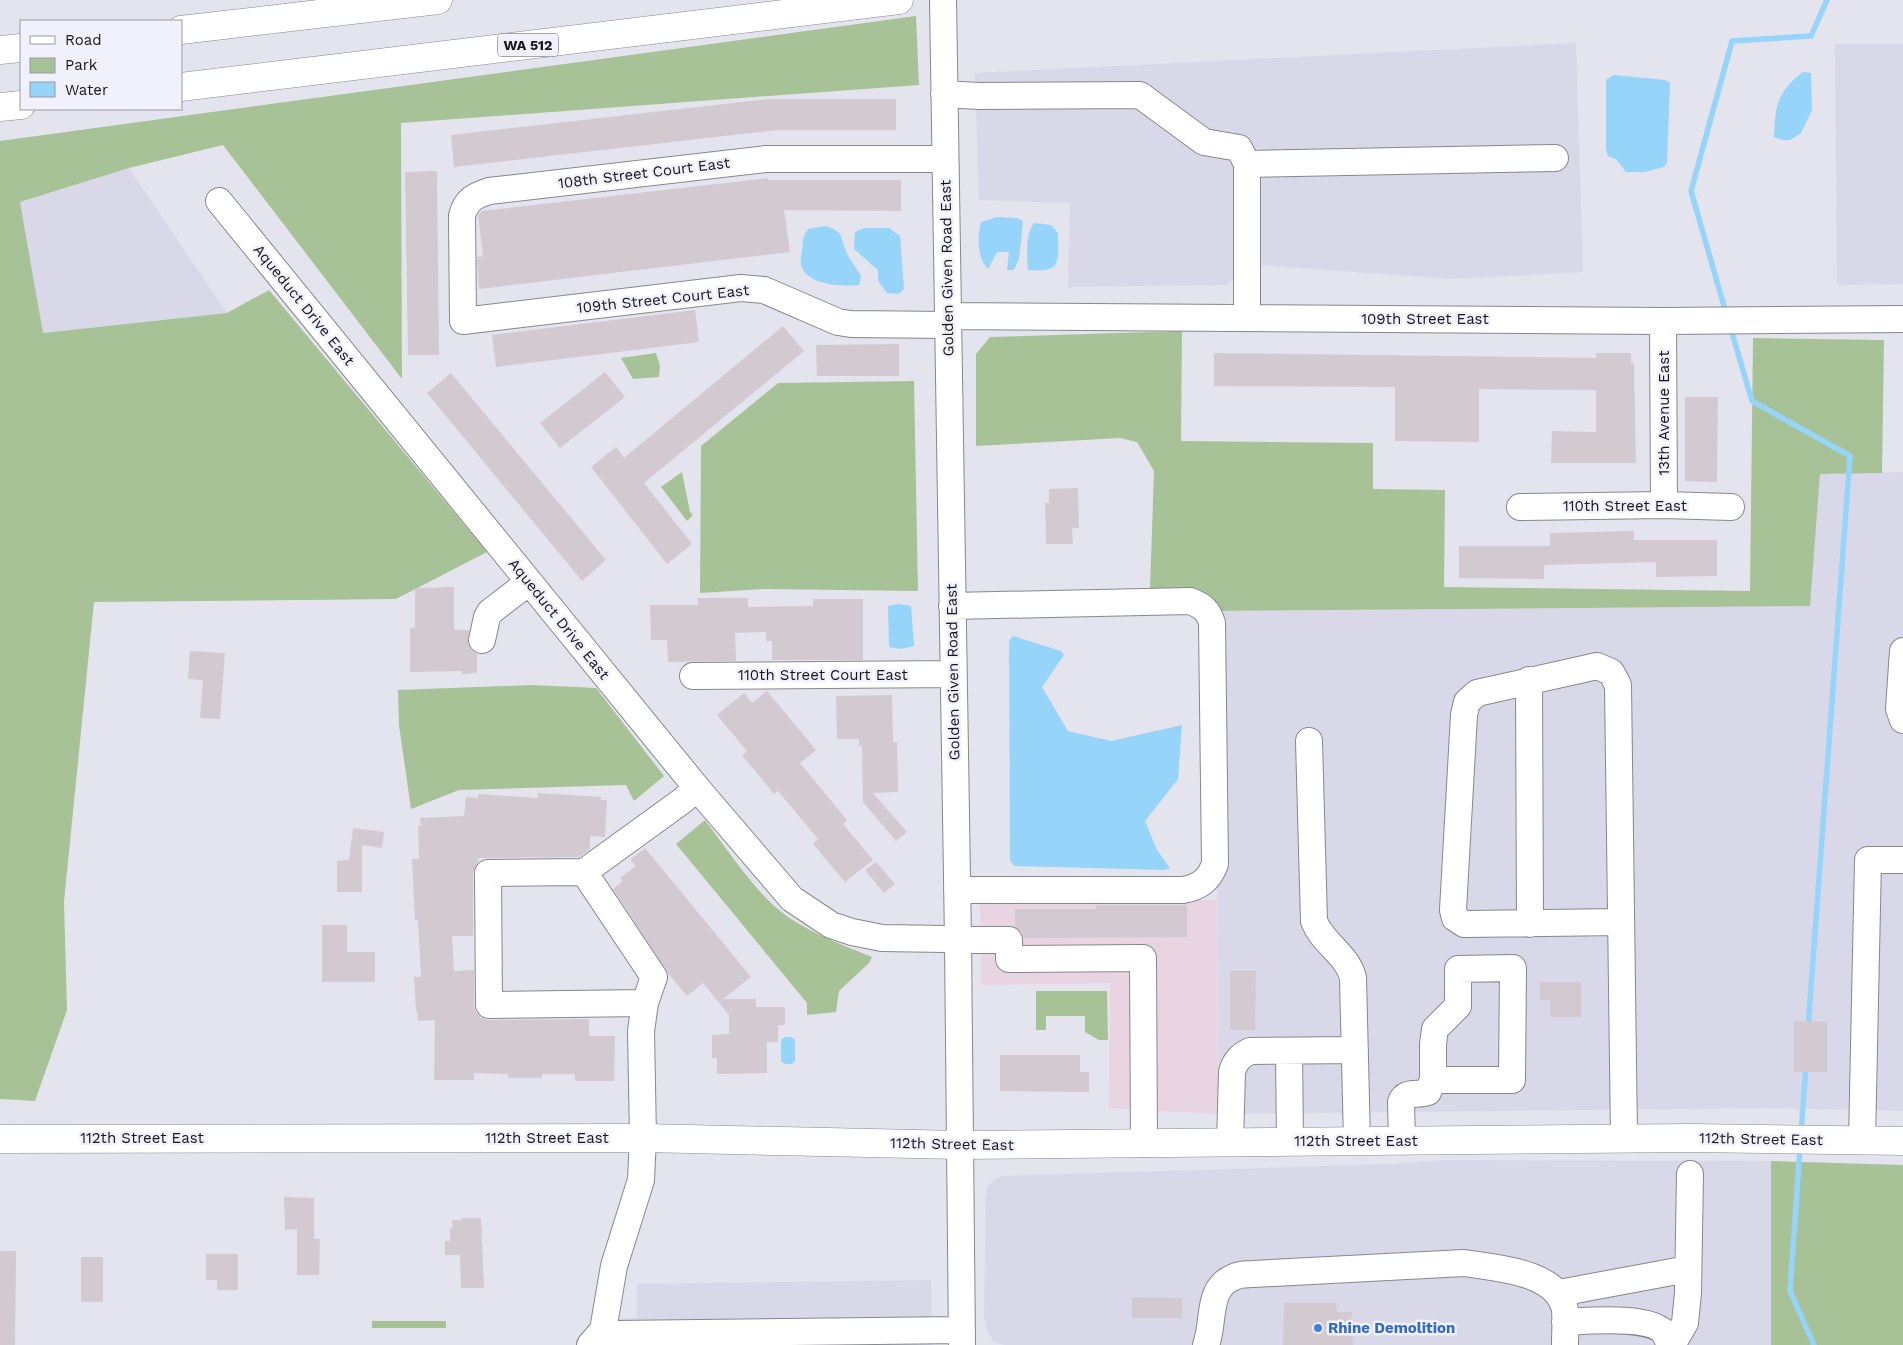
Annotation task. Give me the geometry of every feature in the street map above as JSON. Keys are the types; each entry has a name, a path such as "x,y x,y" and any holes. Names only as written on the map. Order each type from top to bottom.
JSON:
{"main road":[{"path":"182,30 438,0"},
{"name":"WA 512","path":"182,87 887,1"},
{"path":"0,50 20,48"},
{"path":"0,107 20,105"},
{"name":"112th Street East","path":"0,1138 643,1138 960,1145 1624,1138 1903,1141"}],"street":[{"name":"Golden Given Road East","path":"943,0 958,940 962,1337"},
{"path":"944,94 979,96 1140,94 1204,142 1239,148 1247,164 1248,318"},
{"path":"1247,164 1555,158"},
{"name":"108th Street Court East","path":"463,321 462,216 468,201 476,195 489,191 766,159 945,159"},
{"name":"Aqueduct Drive East","path":"219,201 529,582 690,794 792,899 831,925 852,932 882,938 1009,940 1009,959 1143,958 1144,1144"},
{"name":"109th Street Court East","path":"463,321 741,288 764,290 838,322 851,324 948,321"},
{"name":"109th Street East","path":"948,321 1248,318 1903,319"},
{"name":"13th Avenue East","path":"1663,320 1664,505"},
{"name":"110th Street East","path":"1520,507 1664,505 1731,507"},
{"path":"482,640 487,617 490,612 529,582"},
{"path":"952,606 1190,601 1202,606 1209,613 1212,623 1215,864 1212,874 1205,882 1196,888 1183,890 957,890"},
{"path":"1903,651 1898,708 1903,720"},
{"path":"1620,922 1464,924 1455,918 1453,910 1464,716 1467,702 1476,693 1597,666 1611,672 1618,684 1624,1138"},
{"name":"110th Street Court East","path":"693,676 953,674"},
{"path":"1529,680 1530,924"},
{"path":"1309,741 1314,921 1318,930 1351,969 1353,978 1357,1141"},
{"path":"645,1003 489,1005 488,873 584,872 690,794"},
{"path":"1862,1141 1868,860 1903,860"},
{"path":"584,872 654,977 645,1003 641,1031 642,1180 614,1266 607,1339 962,1337"},
{"path":"1402,1141 1401,1102 1406,1094 1428,1092 1434,1080 1433,1044 1435,1029 1458,1006 1458,969 1512,968 1512,1080 1434,1080"},
{"path":"1289,1050 1290,1142"},
{"path":"1230,1143 1232,1072 1234,1064 1240,1056 1250,1051 1355,1050"},
{"path":"1671,1345 1685,1323 1690,1174"},
{"path":"1206,1345 1214,1299 1219,1286 1234,1276 1464,1263 1497,1268 1538,1278 1559,1293 1565,1310 1565,1333 1622,1321 1648,1323 1665,1332 1671,1345"},
{"path":"1559,1293 1688,1269"}],"shaded area":[{"path":"1576,43 1583,272 1453,279 1242,264 1236,277 1226,285 1068,287 1070,203 979,200 975,73"},
{"path":"1835,44 1903,44 1903,284 1837,285"},
{"path":"129,168 227,313 43,333 20,202"},
{"path":"1903,472 1903,1111 1769,1108 1219,1114 1215,611 1809,606 1820,474"},
{"path":"980,900 1217,900 1219,1114 1109,1108 1110,983 981,985"},
{"path":"1444,1160 1771,1161 1771,1345 1005,1345 994,1342 988,1333 984,1316 986,1195 987,1187 1000,1176 1392,1164"},
{"path":"931,1280 932,1345 601,1345 601,1319 637,1318 637,1284"}],"green space":[{"path":"916,16 919,85 401,123 402,379 223,145 129,168 20,202 43,333 227,313 269,290 487,552 396,599 94,602 64,902 67,1010 35,1101 0,1099 0,141"},
{"path":"1182,331 1181,441 1373,443 1373,489 1445,490 1444,587 1750,591 1753,338 1884,340 1882,473 1820,474 1810,606 1215,611 1174,589 1150,588 1154,471 1137,442 1120,438 976,446 976,354 990,337"},
{"path":"656,353 660,366 659,377 633,379 621,358"},
{"path":"914,381 918,591 764,589 700,593 701,446 778,383"},
{"path":"682,472 690,512 693,515 687,521 661,487"},
{"path":"532,685 596,688 664,776 634,801 626,785 459,790 411,809 399,725 398,690"},
{"path":"705,820 746,875 773,905 795,922 808,929 872,957 869,963 839,991 836,1012 807,1015 807,1003 676,844"},
{"path":"1036,991 1107,991 1108,1040 1099,1040 1085,1032 1085,1016 1046,1016 1046,1030 1036,1030"},
{"path":"1771,1161 1903,1165 1903,1345 1771,1345"},
{"path":"372,1321 446,1321 446,1328 372,1328"}],"water":[{"path":"1803,72 1811,73 1812,110 1801,133 1790,140 1774,137 1775,117 1779,100 1794,79"},
{"path":"1613,75 1665,80 1670,83 1667,163 1664,167 1644,172 1626,172 1616,159 1608,156 1606,150 1606,80"},
{"path":"997,217 1017,218 1023,221 1019,259 1014,270 1007,270 1009,252 997,252 988,269 980,253 979,234 981,222"},
{"path":"1034,223 1051,225 1058,233 1056,264 1047,270 1028,270 1028,239"},
{"path":"825,226 834,229 840,234 847,254 861,276 859,285 844,286 825,283 809,276 804,271 801,259 805,235 808,229"},
{"path":"864,228 889,228 900,236 904,289 899,294 887,293 878,281 878,270 854,249 855,232"},
{"path":"898,604 911,606 914,646 901,649 889,647 888,606"},
{"path":"1013,636 1061,651 1064,655 1042,687 1068,731 1111,741 1182,725 1178,779 1145,821 1157,850 1170,868 1164,870 1014,866 1010,860 1009,641"},
{"path":"785,1037 791,1037 795,1040 795,1061 792,1064 785,1064 781,1061 781,1040"}],"building":[{"path":"769,99 896,99 896,130 777,130 454,167 451,135"},
{"path":"437,171 439,355 408,355 405,172"},
{"path":"768,178 768,180 901,180 901,211 784,210 790,252 479,289 477,257 483,256 478,215 482,211"},
{"path":"695,310 699,342 496,367 492,335"},
{"path":"783,326 804,351 644,483 692,544 667,564 591,467 616,447 624,458"},
{"path":"899,344 899,376 817,376 816,345"},
{"path":"1214,353 1596,358 1596,353 1631,353 1631,363 1634,364 1636,463 1551,463 1552,431 1596,432 1596,390 1479,389 1479,442 1395,441 1395,387 1214,386"},
{"path":"605,372 625,397 560,448 540,423"},
{"path":"451,373 606,560 582,581 427,393"},
{"path":"1685,397 1718,397 1717,482 1685,481"},
{"path":"1078,488 1079,528 1072,528 1073,544 1046,544 1045,503 1049,503 1049,489"},
{"path":"1634,531 1634,540 1717,540 1717,576 1656,577 1656,562 1544,565 1544,579 1459,578 1459,546 1550,546 1550,533"},
{"path":"454,587 454,630 469,630 468,644 472,651 477,654 477,673 462,674 462,671 410,672 410,628 415,628 415,588"},
{"path":"698,598 748,598 748,607 813,606 813,599 863,599 863,660 772,660 772,641 766,641 766,632 735,633 736,661 668,662 667,640 651,640 650,605 698,605"},
{"path":"190,651 225,653 220,719 200,718 203,680 188,679"},
{"path":"767,691 816,750 800,763 847,820 843,824 873,860 845,882 813,844 818,839 778,791 774,794 742,755 747,751 717,715 744,693 752,703"},
{"path":"892,695 893,742 897,742 898,792 873,793 907,832 896,841 863,802 862,746 859,746 859,739 837,739 836,696"},
{"path":"538,793 601,797 601,800 607,800 605,837 590,836 590,849 579,857 479,858 473,873 473,936 452,936 454,971 474,970 474,1006 476,1013 482,1018 489,1020 589,1019 589,1036 615,1036 614,1081 575,1081 575,1074 542,1074 542,1078 508,1078 508,1074 474,1073 474,1080 434,1080 435,1020 418,1021 414,977 421,977 418,920 415,920 412,859 419,859 418,826 421,826 420,818 464,816 466,797 478,798 478,794 538,798"},
{"path":"353,828 384,832 382,848 362,845 362,892 337,892 337,861 349,860"},
{"path":"645,848 751,977 723,999 756,999 756,1007 785,1007 785,1025 778,1025 778,1042 767,1042 767,1073 717,1074 717,1058 712,1058 712,1035 729,1034 729,1015 703,983 687,996 668,973 613,889 623,881 620,878 636,866 630,860"},
{"path":"876,862 895,884 884,893 865,870"},
{"path":"1096,905 1187,905 1187,937 1024,938 1022,932 1015,927 1015,909 1096,909"},
{"path":"322,925 347,925 347,952 375,952 375,982 322,982"},
{"path":"1230,971 1256,971 1255,1030 1230,1030"},
{"path":"1540,982 1581,982 1581,1017 1550,1017 1550,1000 1540,1000"},
{"path":"1794,1021 1827,1022 1827,1072 1794,1072"},
{"path":"1000,1055 1080,1055 1080,1072 1089,1072 1089,1092 1000,1091"},
{"path":"284,1197 314,1198 314,1239 320,1239 319,1275 297,1275 297,1229 285,1230"},
{"path":"462,1218 481,1218 484,1288 461,1288 460,1255 445,1255 445,1241 450,1241 450,1228 453,1227 452,1220 462,1220"},
{"path":"0,1251 16,1251 15,1345 0,1345"},
{"path":"206,1254 238,1254 238,1290 217,1290 217,1280 206,1280"},
{"path":"81,1257 103,1257 103,1302 81,1302"},
{"path":"1132,1297 1182,1298 1182,1318 1132,1318"},
{"name":"Rhine Demolition","path":"1284,1303 1336,1303 1337,1312 1352,1312 1353,1345 1283,1345"}],"waterway":[{"path":"1726,313 1691,191 1732,41 1811,36 1827,0"},
{"path":"1730,326 1752,401 1850,456 1808,1028"},
{"path":"1801,1133 1806,1065"},
{"path":"1800,1147 1790,1291 1814,1345"}],"place":[{"name":"Rhine Demolition","path":"1318,1328"}]}
